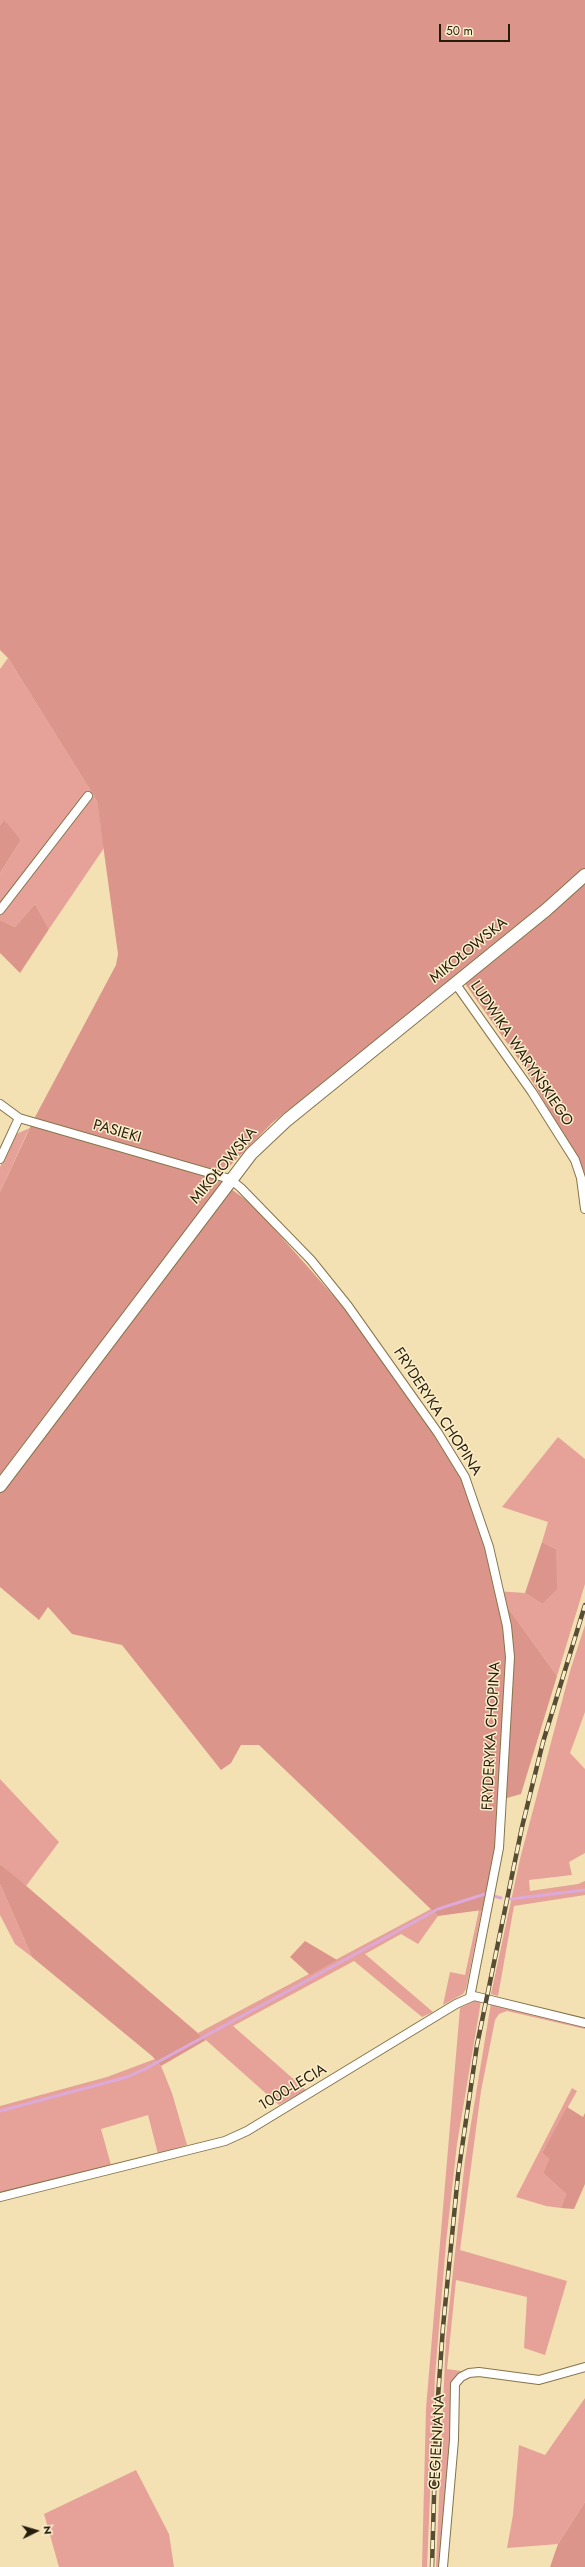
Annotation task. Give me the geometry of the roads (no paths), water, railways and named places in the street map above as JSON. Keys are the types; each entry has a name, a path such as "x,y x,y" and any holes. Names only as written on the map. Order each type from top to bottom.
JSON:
{"main road":[{"name":"MIKOŁOWSKA","path":"0,1486 230,1179 251,1154 287,1120 455,983 585,874"}],"street":[{"path":"0,910 88,796"},
{"name":"LUDWIKA WARYŃSKIEGO","path":"455,983 532,1092 575,1160 581,1178 585,1209"},
{"name":"PASIEKI","path":"0,1104 19,1118 230,1179"},
{"path":"0,1159 19,1118"},
{"name":"FRYDERYKA CHOPINA","path":"230,1179 250,1196 311,1260 382,1351 465,1477 484,1528 507,1626 510,1690 499,1848 470,1997"},
{"path":"470,1997 478,1996 585,2023"},
{"name":"1000-LECIA","path":"0,2196 225,2141 268,2119 470,1997"},
{"name":"CEGIELNIANA","path":"443,2567 454,2440 455,2384 461,2377 469,2373 480,2372 539,2380 585,2367"}],"waterway":[{"path":"511,1899 585,1890"},
{"path":"0,2111 127,2077 145,2069 438,1909 485,1894"},
{"path":"494,1896 501,1898"}],"railway":[{"path":"432,2567 436,2425 443,2327 458,2175 477,2045 522,1827 543,1742 585,1605"}]}
